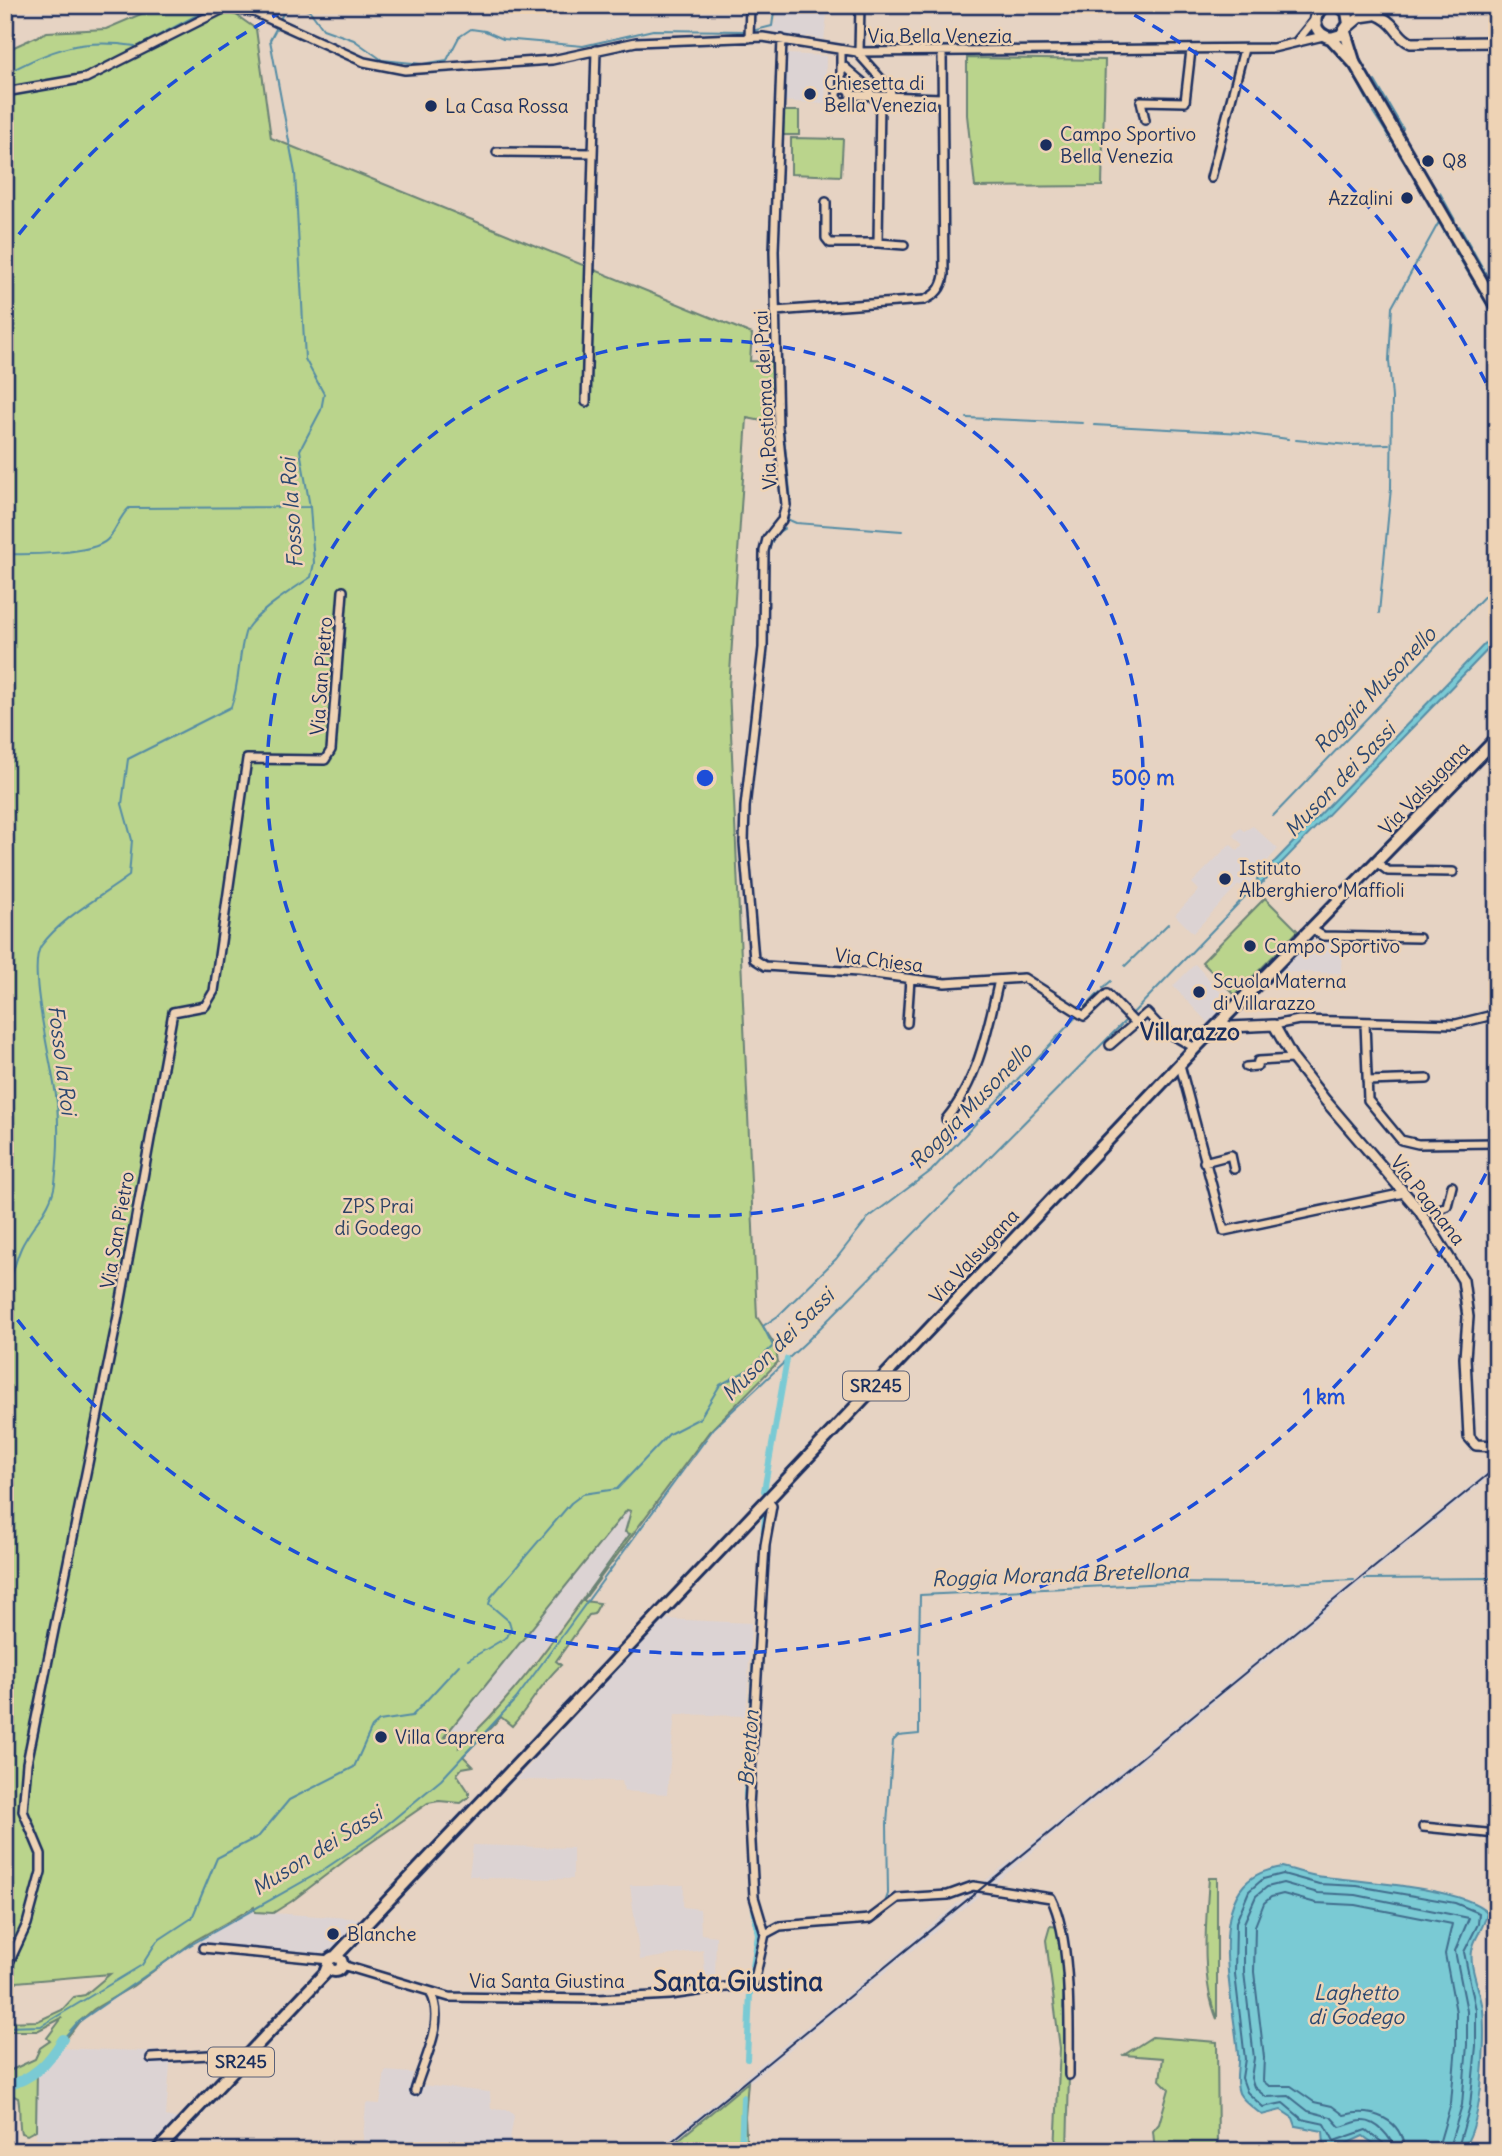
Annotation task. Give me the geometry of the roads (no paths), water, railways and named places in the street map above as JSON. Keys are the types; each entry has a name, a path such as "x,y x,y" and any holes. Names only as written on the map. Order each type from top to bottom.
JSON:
{"main road":[{"path":"1325,5 1314,14 1316,29 1355,64"},
{"path":"1342,7 1349,20 1346,30 1355,64 1497,309"},
{"path":"1327,37 1346,30"},
{"name":"Via Valsugana","path":"666,1609 1195,1048 1497,738"},
{"name":"SR245","path":"157,2151 666,1609"}],"street":[{"path":"749,34 750,5"},
{"path":"860,5 858,52 890,89 892,98"},
{"path":"1342,7 1365,10 1391,24 1402,39 1411,43 1497,42"},
{"name":"Via Bella Venezia","path":"5,92 86,78 225,8 247,10 364,62 393,69 541,62 636,41 749,34 841,51 942,53 1244,49 1287,47 1327,37"},
{"path":"1287,47 1303,37 1314,14"},
{"path":"1346,30 1360,17 1374,15"},
{"name":"Via Postioma dei Prai","path":"756,962 746,871 745,807 763,648 764,551 767,540 782,520 786,505 778,428 775,311 775,202 782,39"},
{"path":"1486,43 1497,50"},
{"path":"1211,178 1244,49"},
{"path":"586,402 596,50"},
{"path":"1145,120 1141,101 1185,102 1191,50"},
{"path":"841,51 841,89 849,89 851,95 942,98"},
{"path":"775,311 924,300 938,291 944,275 942,53"},
{"path":"841,64 876,97 878,243"},
{"path":"497,152 593,153"},
{"path":"826,202 826,238 830,243 904,245"},
{"name":"Via San Pietro","path":"5,1970 27,1924 41,1872 41,1854 23,1811 27,1763 118,1316 173,1012 205,1006 214,991 247,759 325,760 331,750 343,591"},
{"name":"Via Valsugana","path":"1376,862 1388,871 1453,872"},
{"path":"1311,929 1323,936 1419,937"},
{"name":"Via Chiesa","path":"756,962 765,966 965,983 1019,978 1031,980 1084,1016 1107,995 1130,1017 1147,1013 1162,1029 1195,1048"},
{"path":"907,1023 910,979"},
{"path":"946,1119 962,1095 978,1061 999,980"},
{"path":"1220,1023 1230,1027 1274,1025 1299,1020 1456,1024 1497,1014"},
{"path":"1110,1045 1130,1017"},
{"path":"1365,1023 1367,1100 1401,1140 1418,1143 1497,1143"},
{"name":"Via Pagnana","path":"1274,1025 1293,1059 1419,1210 1456,1265 1465,1289 1469,1437 1476,1444 1497,1446"},
{"path":"1246,1067 1256,1066 1258,1061 1293,1059"},
{"path":"1180,1065 1224,1231 1404,1193"},
{"path":"1367,1081 1427,1079"},
{"path":"1204,1162 1231,1155 1234,1169"},
{"path":"1419,1210 1447,1206 1452,1186"},
{"path":"768,1501 771,1508 765,1545 749,1806 751,1872 763,1930 780,1926 870,1919 898,1898 948,1895 972,1886 1051,1898 1057,1914 1065,1969 1069,2075"},
{"path":"1423,1827 1497,1834"},
{"name":"Via Santa Giustina","path":"203,1948 334,1963 449,1997 598,1998 670,1995 756,1981 763,1930"},
{"path":"415,2091 434,2031 436,2003 429,1992"},
{"path":"151,2058 239,2054 244,2059"}],"water":[{"path":"1497,631 1497,640 1260,885 1257,880"},
{"name":"Laghetto di Godego","path":"1282,1867 1319,1876 1435,1891 1475,1904 1487,1912 1473,1946 1472,1958 1483,2010 1481,2084 1474,2125 1468,2141 1460,2151 1384,2151 1363,2136 1335,2149 1324,2144 1323,2131 1296,2126 1293,2118 1281,2110 1262,2115 1239,2093 1238,2055 1228,1967 1229,1921 1234,1901 1244,1885 1262,1873"}],"waterway":[{"path":"141,45 216,5"},
{"path":"284,5 299,6 310,11 323,29 354,40 382,60 423,64 447,60 459,37 471,29 485,31 503,39 583,46 653,30 746,31"},
{"path":"752,31 772,26 775,5"},
{"name":"Fosso la Roi","path":"279,22 286,6"},
{"name":"Fosso la Roi","path":"5,1299 21,1248 50,1201 56,1173 57,1103 42,1021 37,975 37,958 41,946 71,917 129,876 132,840 122,804 128,759 231,707 243,642 249,626 274,602 311,577 314,563 310,507 300,450 321,410 324,394 305,359 295,173 270,40 277,27"},
{"path":"5,74 67,48 98,43 135,46"},
{"path":"1348,64 1370,105"},
{"path":"1375,81 1403,129"},
{"path":"1373,112 1396,148"},
{"path":"1399,154 1406,165"},
{"path":"1440,193 1455,220"},
{"path":"1434,213 1446,235"},
{"path":"1379,613 1391,488 1392,398 1389,360 1392,307 1439,222"},
{"path":"1459,226 1486,274"},
{"path":"1451,244 1497,321"},
{"path":"1491,284 1497,293"},
{"path":"781,405 782,417"},
{"path":"967,418 1083,423"},
{"path":"1094,425 1243,433 1288,439"},
{"path":"783,429 791,500"},
{"path":"1296,440 1349,445 1389,444"},
{"path":"5,554 59,553 99,545 107,540 129,508 309,507"},
{"path":"788,518 790,509"},
{"path":"787,519 796,523 902,531"},
{"path":"767,564 774,538 785,528"},
{"path":"767,580 768,635"},
{"name":"Roggia Musonello","path":"1273,816 1497,583"},
{"name":"Muson dei Sassi","path":"1131,1015 1258,883"},
{"name":"Roggia Musonello","path":"1125,966 1168,924"},
{"name":"Roggia Musonello","path":"1103,988 1111,981"},
{"path":"1082,1011 1100,992"},
{"name":"Roggia Musonello","path":"468,1660 507,1637 511,1628 509,1621 489,1604 491,1597 571,1503 583,1494 617,1489 669,1434 700,1418 720,1385 750,1369 773,1346 763,1326 778,1316 836,1259 868,1218 931,1171 1077,1016"},
{"name":"Muson dei Sassi","path":"63,2039 77,2023 187,1947 320,1872 372,1837 441,1780 516,1699 714,1428 806,1342 1127,1019"},
{"name":"Brenton","path":"764,1491 787,1359"},
{"name":"Brenton","path":"751,1887 746,1794 765,1515"},
{"name":"Roggia Moranda Bretellona","path":"1365,1579 1497,1578"},
{"name":"Roggia Moranda Bretellona","path":"1262,1584 1354,1580"},
{"name":"Roggia Moranda Bretellona","path":"919,1653 920,1595 1169,1583 1259,1584"},
{"name":"Roggia Moranda Bretellona","path":"884,1905 888,1894 887,1824 893,1741 898,1736 919,1734 919,1659"},
{"name":"Roggia Musonello","path":"5,2027 41,2026 142,1965 157,1941 192,1918 217,1858 259,1836 289,1800 354,1767 372,1727 379,1721 412,1716 459,1665"},
{"name":"Brenton","path":"751,1979 758,1935 753,1902"},
{"name":"Brenton","path":"747,2059 750,1993"},
{"path":"5,2086 32,2075 52,2055 63,2039"},
{"name":"Brenton","path":"741,2151 743,2097"}],"railway":[{"path":"660,2151 1497,1467"}],"place":[{"name":"Chiesetta di Bella Venezia","path":"810,94"},
{"name":"La Casa Rossa","path":"431,106"},
{"name":"Campo Sportivo Bella Venezia","path":"1046,145"},
{"name":"Q8","path":"1428,161"},
{"name":"Azzalini","path":"1407,198"},
{"name":"Istituto Alberghiero Maffioli","path":"1225,879"},
{"name":"Campo Sportivo","path":"1250,946"},
{"name":"Scuola Materna di Villarazzo","path":"1199,992"},
{"name":"Villa Caprera","path":"381,1737"},
{"name":"Blanche","path":"333,1934"}],"district":[{"name":"Villarazzo","path":"1190,1032"},
{"name":"Santa Giustina","path":"738,1982"}],"park label":[{"name":"ZPS Prai di Godego","path":"378,1217"}]}
